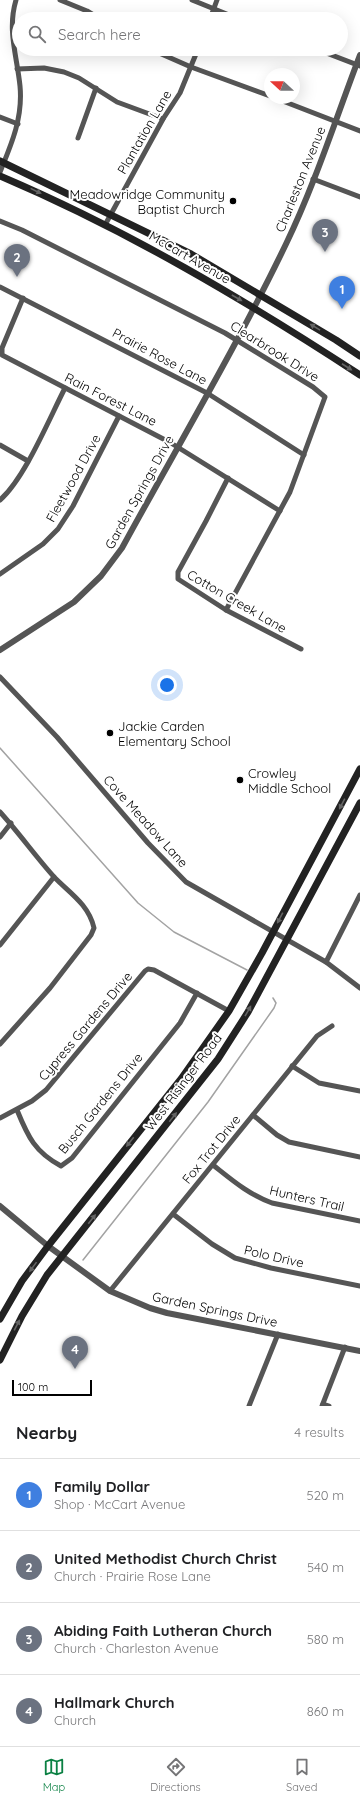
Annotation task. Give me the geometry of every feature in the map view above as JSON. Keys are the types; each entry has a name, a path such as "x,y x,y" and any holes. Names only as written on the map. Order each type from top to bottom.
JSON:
{"main road":[{"name":"McCart Avenue","path":"2,162 191,254 336,340 360,356"},
{"name":"McCart Avenue","path":"0,176 105,225 158,252 254,308 360,375"},
{"name":"West Risinger Road","path":"0,1319 22,1282 48,1246 181,1079 229,1011 360,769"},
{"name":"West Risinger Road","path":"0,1360 30,1301 62,1256 218,1059 248,1012 360,802"}],"street":[{"path":"14,12 16,0"},
{"path":"60,0 90,12"},
{"path":"192,0 222,12"},
{"path":"213,12 217,0"},
{"name":"Charleston Avenue","path":"254,308 292,231 358,66 360,55"},
{"path":"0,172 2,162 18,124 20,102 15,56"},
{"path":"166,56 191,67 264,94"},
{"name":"Plantation Lane","path":"105,225 163,119 180,93 195,56"},
{"path":"333,56 358,66"},
{"path":"17,69 52,69 79,78 122,104 163,119"},
{"path":"78,138 96,88"},
{"path":"291,104 360,131"},
{"path":"0,117 18,124"},
{"path":"313,179 360,197"},
{"name":"Clearbrook Drive","path":"0,221 22,230 236,339 313,387 325,397 290,492 226,610"},
{"name":"Prairie Rose Lane","path":"0,287 207,393 304,455"},
{"name":"Rain Forest Lane","path":"23,298 2,348 1,354 177,447 280,511"},
{"name":"Garden Springs Drive","path":"0,650 74,602 101,576 122,548 254,308"},
{"path":"0,500 12,488 28,461 65,388"},
{"name":"Fleetwood Drive","path":"0,574 43,544 58,529 73,506 119,416"},
{"path":"0,445 28,461"},
{"name":"Cotton Creek Lane","path":"228,478 177,576 180,582 226,610 301,649"},
{"name":"Cove Meadow Lane","path":"0,677 57,737 132,825 186,882 326,962 360,988"},
{"path":"0,812 11,823 54,877 78,899 89,914 94,928 92,935 50,988 0,1044"},
{"path":"0,837 11,823"},
{"path":"0,945 54,877"},
{"path":"326,962 360,895"},
{"name":"Cypress Gardens Drive","path":"0,1118 32,1101 46,1090 148,969 154,970 229,1011"},
{"name":"Busch Gardens Drive","path":"17,1110 26,1132 34,1145 44,1156 61,1166 72,1158 180,1022 197,993"},
{"name":"Fox Trot Drive","path":"110,1291 317,1036 332,1026"},
{"path":"292,1066 319,1083 360,1091"},
{"path":"253,1115 277,1135 289,1142 360,1157"},
{"name":"Hunters Trail","path":"213,1165 238,1186 272,1203 360,1221"},
{"name":"Garden Springs Drive","path":"0,1206 48,1246 110,1291 150,1308 167,1313 360,1351"},
{"name":"Polo Drive","path":"173,1214 212,1244 235,1258 271,1268 360,1286"},
{"path":"250,1406 278,1334"},
{"path":"329,1406 322,1405 345,1347"}],"waterway":[{"path":"0,748 138,903 174,932 247,970"},
{"path":"83,1260 208,1102 274,1008 276,1003 273,998"}],"place":[{"name":"Meadowridge Community Baptist Church","path":"233,201"},
{"name":"Abiding Faith Lutheran Church","path":"325,252"},
{"name":"United Methodist Church Christ","path":"17,277"},
{"name":"Family Dollar","path":"342,309"},
{"name":"Jackie Carden Elementary School","path":"110,733"},
{"name":"Crowley Middle School","path":"240,780"},
{"name":"Hallmark Church","path":"75,1369"}]}
